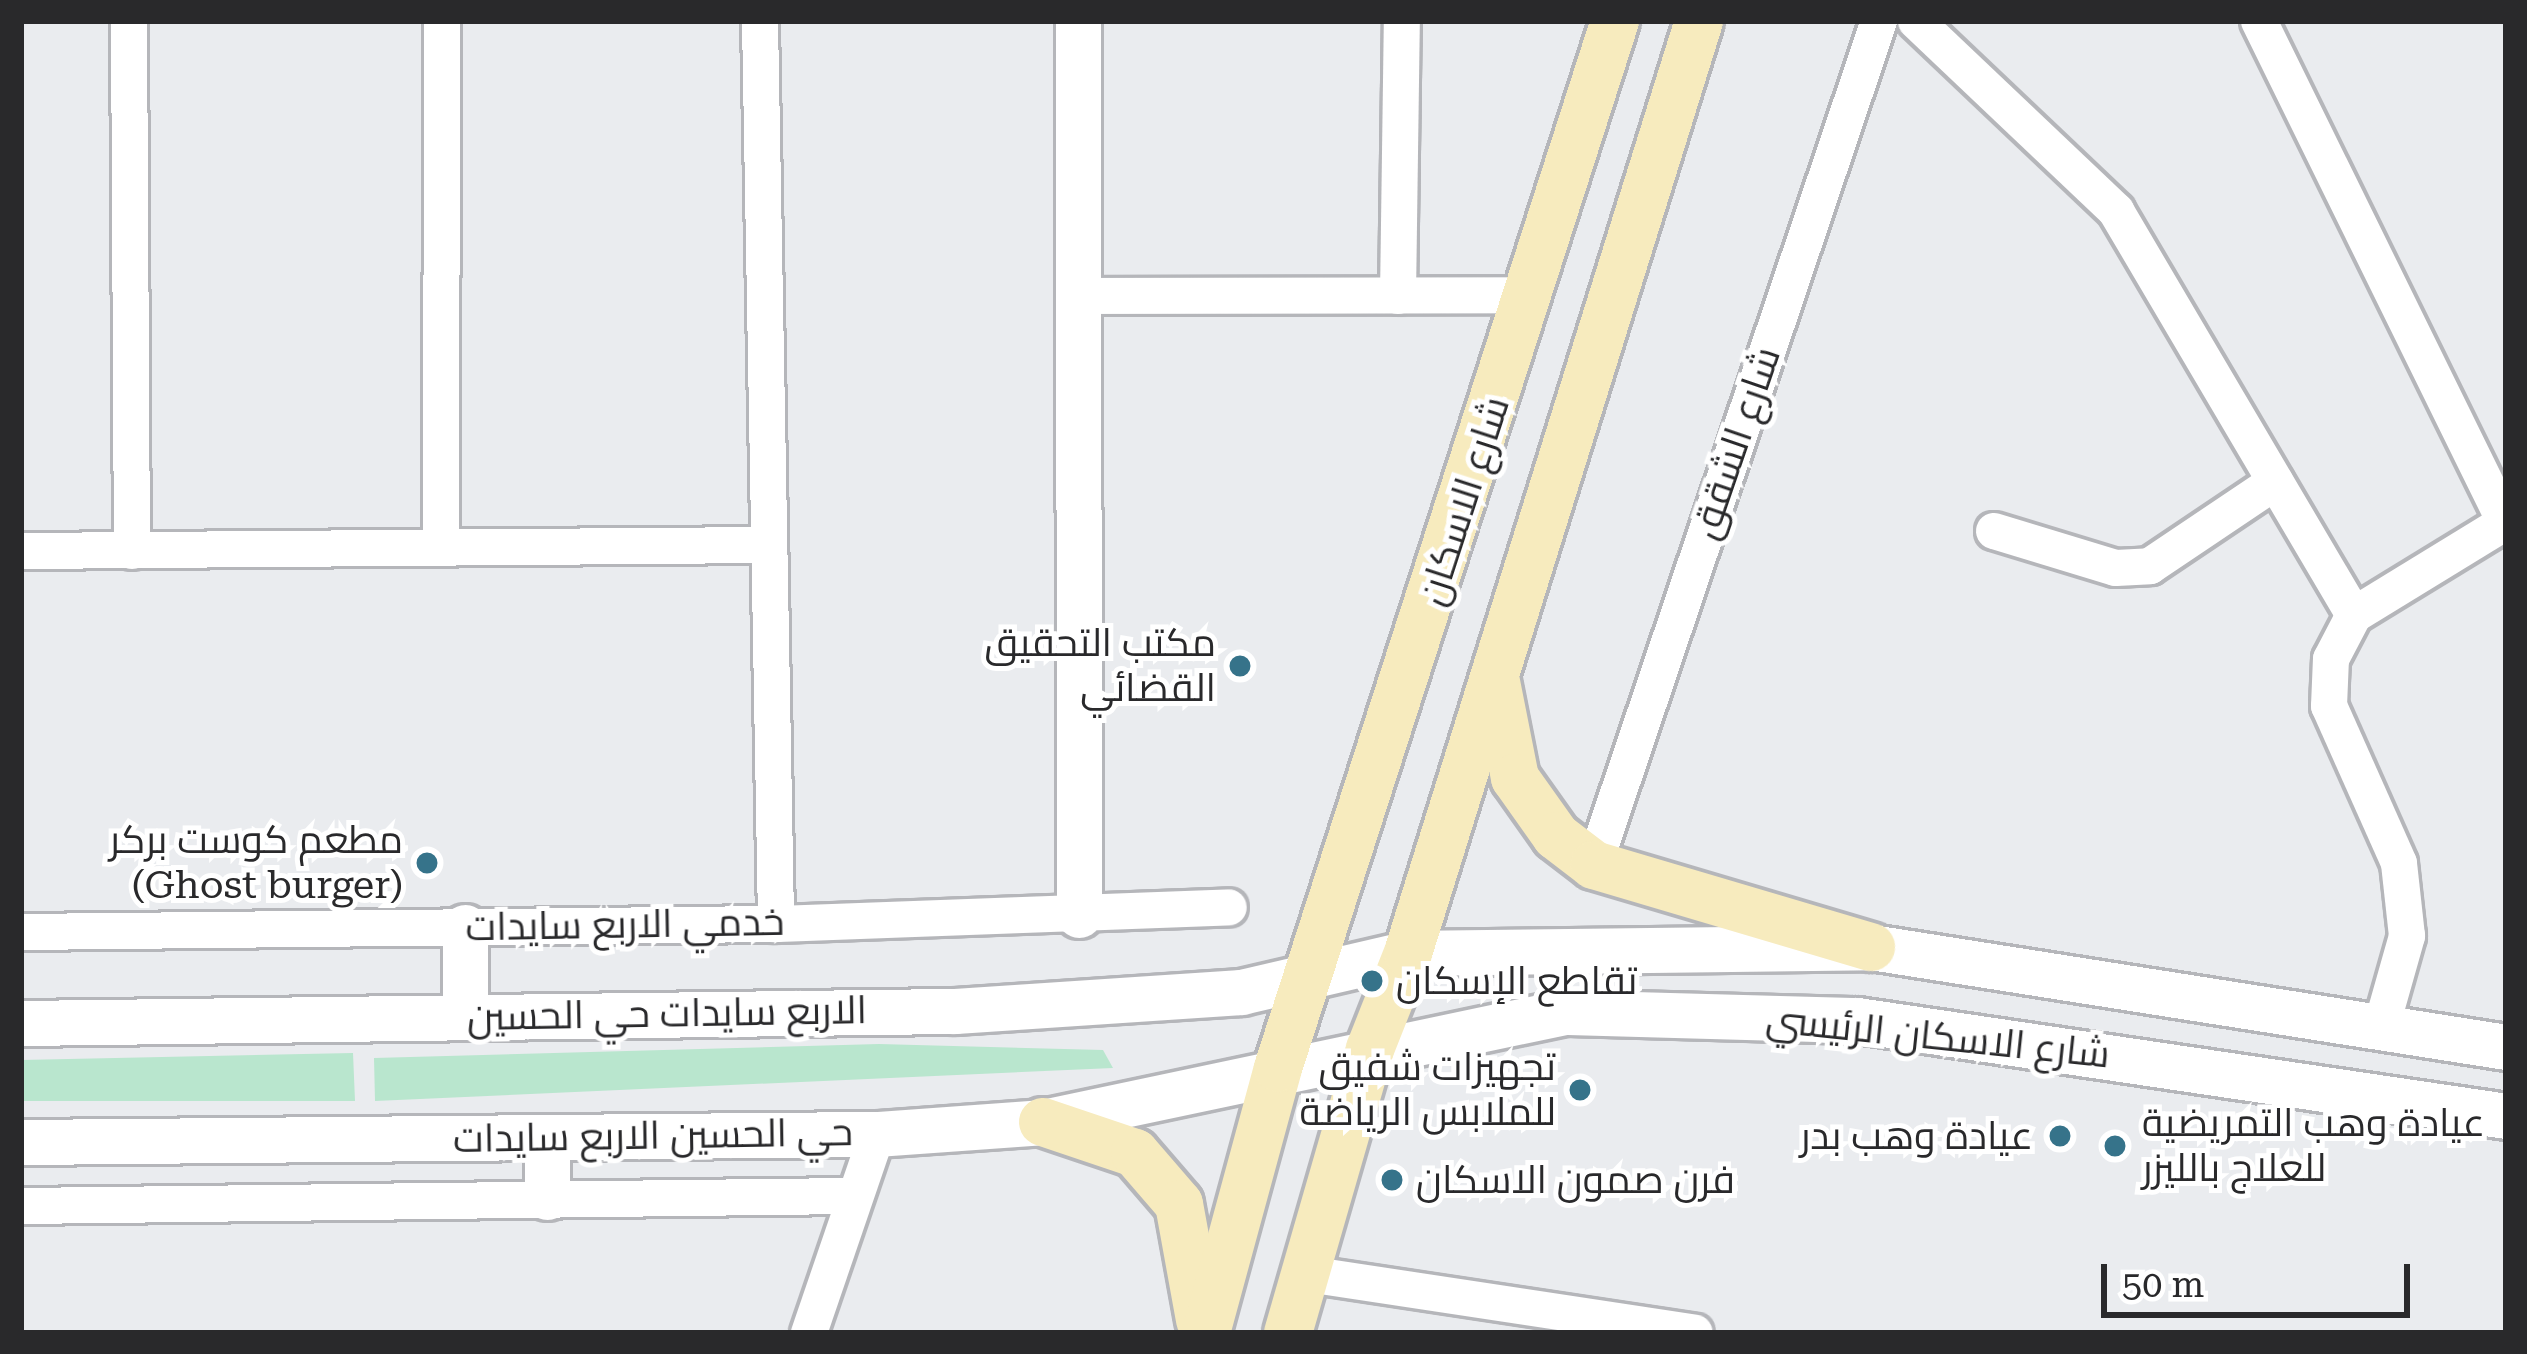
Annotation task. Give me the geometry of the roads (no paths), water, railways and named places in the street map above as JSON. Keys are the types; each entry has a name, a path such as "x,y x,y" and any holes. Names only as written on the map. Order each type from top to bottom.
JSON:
{"main road":[{"name":"شارع الاسكان","path":"1278,1068 1312,980 1615,21"},
{"name":"شارع الاسكان","path":"1370,1049 1408,953 1700,21"},
{"path":"1494,672 1515,778 1556,836 1594,865 1871,947"},
{"path":"1288,1333 1370,1049"},
{"path":"1204,1333 1278,1068"},
{"path":"1043,1122 1135,1153 1179,1204 1204,1333"}],"street":[{"path":"129,21 132,550"},
{"path":"441,548 442,21"},
{"path":"760,21 765,545 776,924"},
{"path":"1078,21 1078,915"},
{"path":"1398,296 1402,21"},
{"name":"شارع الشقق","path":"1594,865 1879,21"},
{"path":"1916,21 2116,211 2354,615"},
{"path":"2259,21 2506,523 2354,615 2332,659 2329,706 2399,863 2407,936 2381,1028"},
{"path":"1079,296 1528,296"},
{"path":"1994,531 2116,568 2150,566 2275,482"},
{"path":"21,551 765,545"},
{"name":"خدمي الاربع سايدات","path":"21,932 776,924 1228,907"},
{"path":"465,927 465,1016"},
{"name":"شارع الاسكان الرئيسي","path":"1408,953 1871,947 2506,1048"},
{"name":"الاربع سايدات حي الحسين","path":"21,1023 979,1010 1143,1003 1312,980 1408,953"},
{"name":"شارع الاسكان الرئيسي","path":"1278,1068 1564,1012 1857,1020 2506,1115"},
{"name":"حي الحسين الاربع سايدات","path":"21,1142 877,1134 1043,1122 1278,1068"},
{"path":"809,1333 877,1134"},
{"path":"547,1138 547,1197"},
{"path":"21,1206 855,1196"},
{"path":"1307,1274 1695,1333"}],"place":[{"name":"مكتب التحقيق القضائي","path":"1240,666"},
{"name":"مطعم كوست بركر (Ghost burger)","path":"427,863"},
{"name":"تقاطع الإسكان","path":"1372,981"},
{"name":"تجهيزات شفيق للملابس الرياضة","path":"1580,1090"},
{"name":"عيادة وهب بدر","path":"2060,1136"},
{"name":"عيادة وهب التمريضية للعلاج بالليزر","path":"2115,1146"},
{"name":"فرن صمون الاسكان","path":"1392,1180"}]}
